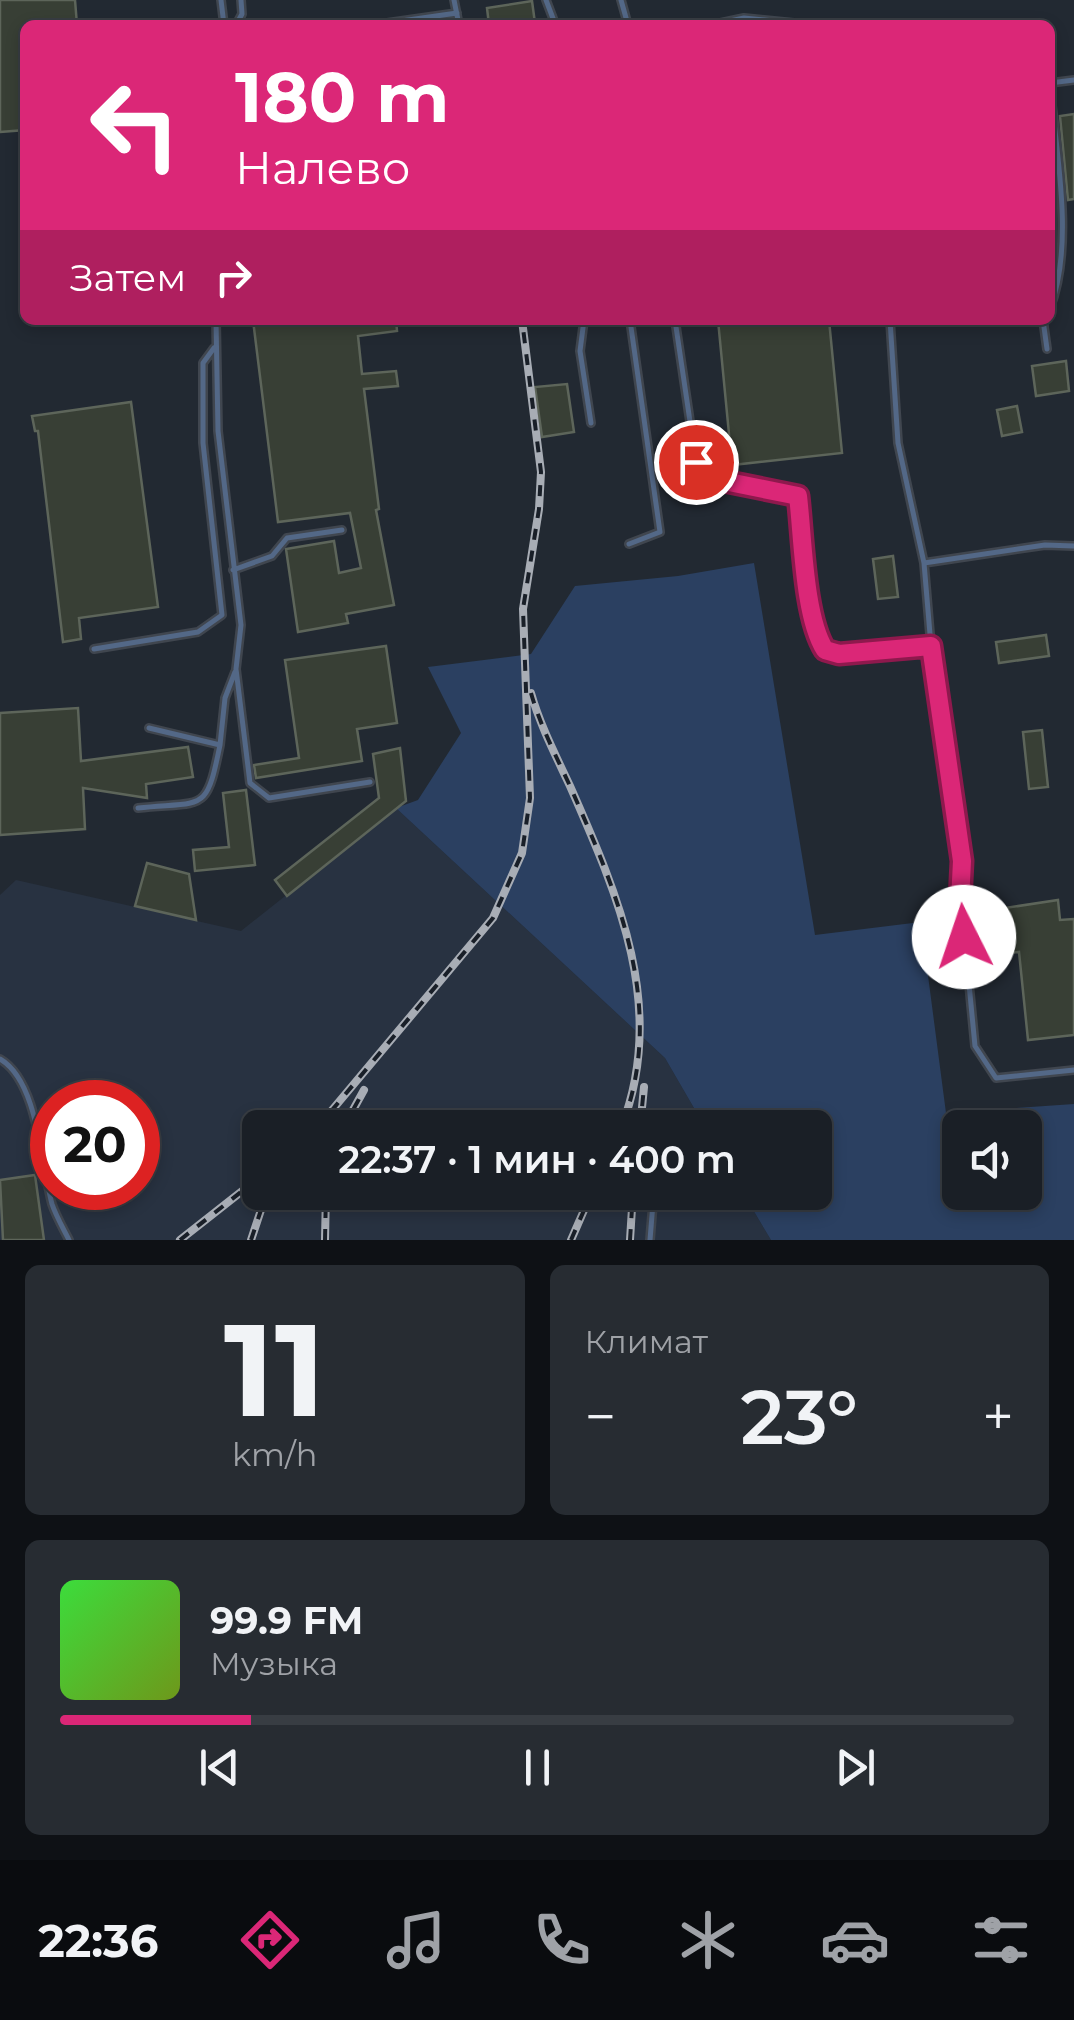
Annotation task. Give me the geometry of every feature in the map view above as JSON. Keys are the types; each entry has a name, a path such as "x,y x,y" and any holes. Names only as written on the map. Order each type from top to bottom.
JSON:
{"lane":[{"path":"454,0 458,20"},
{"path":"546,0 554,20"},
{"path":"408,20 457,13"},
{"path":"735,20 764,20"},
{"path":"1055,136 1065,239 1055,298"},
{"path":"216,325 218,431 240,625 236,669 250,783 269,798 370,782"},
{"path":"583,325 580,351 591,423"},
{"path":"629,544 660,532 631,325"},
{"path":"676,325 696,462 714,479 798,496 811,609 816,636 825,650 839,654 931,646"},
{"path":"890,325 898,443 924,563 931,646 962,861 960,901 975,1046 996,1078 1074,1070"},
{"path":"1044,325 1047,349"},
{"path":"94,649 198,632 222,615 204,442 202,364 215,346"},
{"path":"232,570 272,556 287,538 342,530"},
{"path":"924,563 1045,544 1074,546"},
{"path":"138,808 200,802 210,791 225,698 236,669"},
{"path":"150,728 220,745"},
{"path":"0,1059 11,1066 28,1093 53,1208 68,1240"},
{"path":"650,1240 652,1210"}],"shaded area":[{"path":"754,563 815,935 921,922 946,1110 942,1110 942,1210 1042,1210 1042,1110 989,1110 1074,1104 1074,1240 771,1240 753,1210 832,1210 832,1110 695,1110 665,1058 396,808 418,800 461,733 428,667 531,654 575,586 678,576"},
{"path":"396,808 665,1058 695,1110 242,1110 242,1210 753,1210 771,1240 0,1240 0,895 16,880 241,931"}],"building":[{"path":"0,0 75,0 77,20 20,20 20,130 0,132"},
{"path":"532,1 535,20 488,20 487,8"},
{"path":"1074,114 1074,199 1068,200 1060,116"},
{"path":"254,325 396,325 397,331 358,336 362,374 396,371 398,386 364,389 379,509 376,510 394,605 346,614 348,623 298,632 286,549 334,541 339,573 361,568 350,513 278,522"},
{"path":"718,325 829,325 842,453 732,465"},
{"path":"1066,361 1069,391 1036,396 1032,366"},
{"path":"567,384 574,432 542,437 535,387"},
{"path":"131,402 158,607 79,618 81,639 63,642 38,431 32,416"},
{"path":"1017,406 1022,432 1002,436 997,410"},
{"path":"893,556 898,597 878,599 873,559"},
{"path":"1046,635 1049,656 999,663 996,642"},
{"path":"386,646 397,723 357,729 362,761 256,778 254,765 299,758 285,660"},
{"path":"78,708 81,761 188,747 193,777 146,784 147,798 83,788 85,829 0,835 0,713"},
{"path":"1042,730 1048,787 1029,789 1023,732"},
{"path":"400,748 406,801 287,896 275,880 379,798 373,754"},
{"path":"246,790 255,865 195,871 193,850 229,847 223,793"},
{"path":"147,863 189,874 196,920 135,906"},
{"path":"1058,900 1060,920 1074,919 1074,1035 1028,1040 1019,952 984,956 979,912"},
{"path":"30,1176 30,1210 40,1210 44,1240 3,1240 0,1180"}],"railway":[{"path":"332,1110 493,918 522,853 530,798 523,609 541,472 523,325"},
{"path":"531,693 605,869 631,953 640,1040 626,1110"},
{"path":"642,1110 644,1087"},
{"path":"353,1110 364,1090"},
{"path":"180,1240 242,1191"},
{"path":"251,1240 261,1210"},
{"path":"325,1240 326,1210"},
{"path":"571,1240 584,1210"},
{"path":"630,1240 632,1210"}],"route":[{"path":"696,462 714,479 798,496 811,609 816,636 825,650 839,654 931,646 962,861 960,901 964,937"}]}
